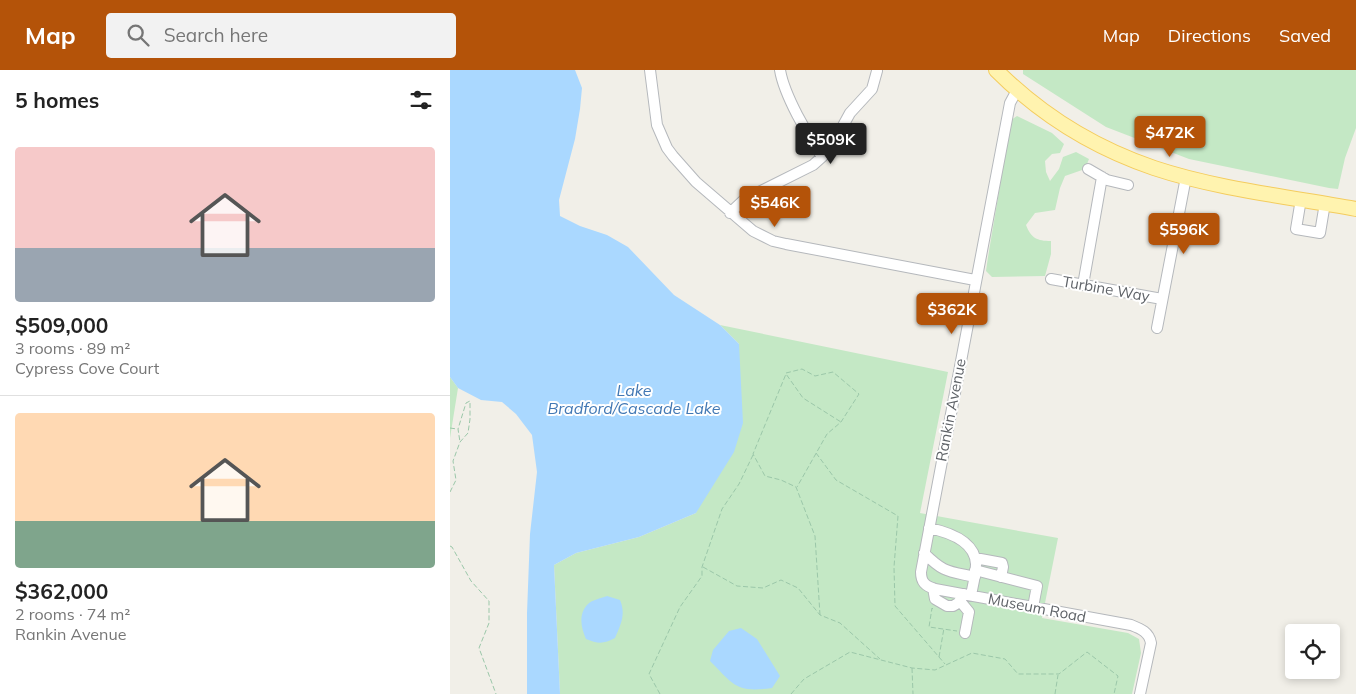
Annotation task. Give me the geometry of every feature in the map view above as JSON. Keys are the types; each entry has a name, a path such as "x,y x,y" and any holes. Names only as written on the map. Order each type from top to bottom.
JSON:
{"main road":[{"path":"1003,73 1018,90 1064,125 1109,150 1153,168 1186,177 1356,209"}],"street":[{"path":"650,70 657,125 667,148 696,182 753,231 773,241 976,280"},
{"path":"780,70 789,97 813,144 822,157"},
{"path":"730,212 746,199 813,165 822,157 833,144 850,113 872,89 877,71"},
{"name":"Rankin Avenue","path":"928,586 921,578 924,553 1010,103 1018,90"},
{"path":"1088,169 1102,177 1128,185"},
{"path":"1083,285 1102,177"},
{"path":"1157,328 1186,177"},
{"path":"1300,199 1296,229 1320,232 1325,203"},
{"name":"Turbine Way","path":"1050,279 1162,299"},
{"path":"928,586 939,602 947,606 954,606 965,597 975,573 975,558 968,545 938,530 929,528"},
{"path":"924,553 944,571 1001,577 1037,586 1033,607"},
{"path":"975,558 1002,563 1001,577"},
{"name":"Museum Road","path":"928,586 965,597 1131,625 1142,630 1150,636 1150,642 1140,694"},
{"path":"965,597 969,612 965,632"}],"path":[{"path":"786,374 802,369 815,376 833,372 859,394 841,422 827,434 796,487"},
{"path":"786,374 803,398 841,422"},
{"path":"660,694 649,674 680,606 702,576 702,567 722,509 739,484 786,374"},
{"path":"450,492 456,480 453,461 460,442 468,433 470,401 466,403 458,429 460,442"},
{"path":"450,428 458,429"},
{"path":"753,454 765,476 781,480 796,487 815,536 820,615"},
{"path":"816,454 836,480 898,516 894,567 895,606 946,665"},
{"path":"450,546 471,581 489,600 489,622 479,648 496,694"},
{"path":"702,567 737,586 763,588 781,580 798,588 820,615 840,623 880,660"},
{"path":"939,610 932,608 929,627 965,632"},
{"path":"939,657 944,628"},
{"path":"791,694 804,678 850,652 912,668 935,670 972,652 1005,659 1018,674 1059,674 1087,652 1118,676 1114,694"},
{"path":"912,668 913,694"},
{"path":"1055,694 1059,674"}],"green space":[{"path":"1023,70 1356,70 1356,128 1345,158 1338,189 1329,188 1189,159 1106,127 1023,74"},
{"path":"1017,116 1052,133 1064,144 1060,153 1052,154 1045,161 1046,172 1050,181 1059,169 1063,157 1076,152 1089,159 1085,169 1065,176 1055,210 1035,213 1026,225 1035,238 1051,241 1051,254 1045,276 992,277 986,271 988,257 1011,120"},
{"path":"720,325 948,372 920,513 1058,538 1042,618 1128,633 1139,639 1141,653 1132,694 560,694 554,565 576,553 639,537 696,513 739,344"},
{"path":"450,377 458,388 450,438"}],"water":[{"name":"Lake Bradford/Cascade Lake","path":"450,70 575,70 582,88 580,109 575,139 559,200 560,216 580,226 607,235 628,247 674,295 720,325 739,344 743,423 734,452 696,513 639,537 576,553 554,565 560,694 527,694 527,613 530,534 537,472 532,435 516,414 502,402 481,400 458,388 450,377"},
{"path":"607,596 620,600 623,610 622,619 615,638 601,643 586,639 582,626 583,612 594,600"},
{"path":"741,628 757,639 780,676 772,688 750,689 736,685 710,661 713,650 729,631"}]}
